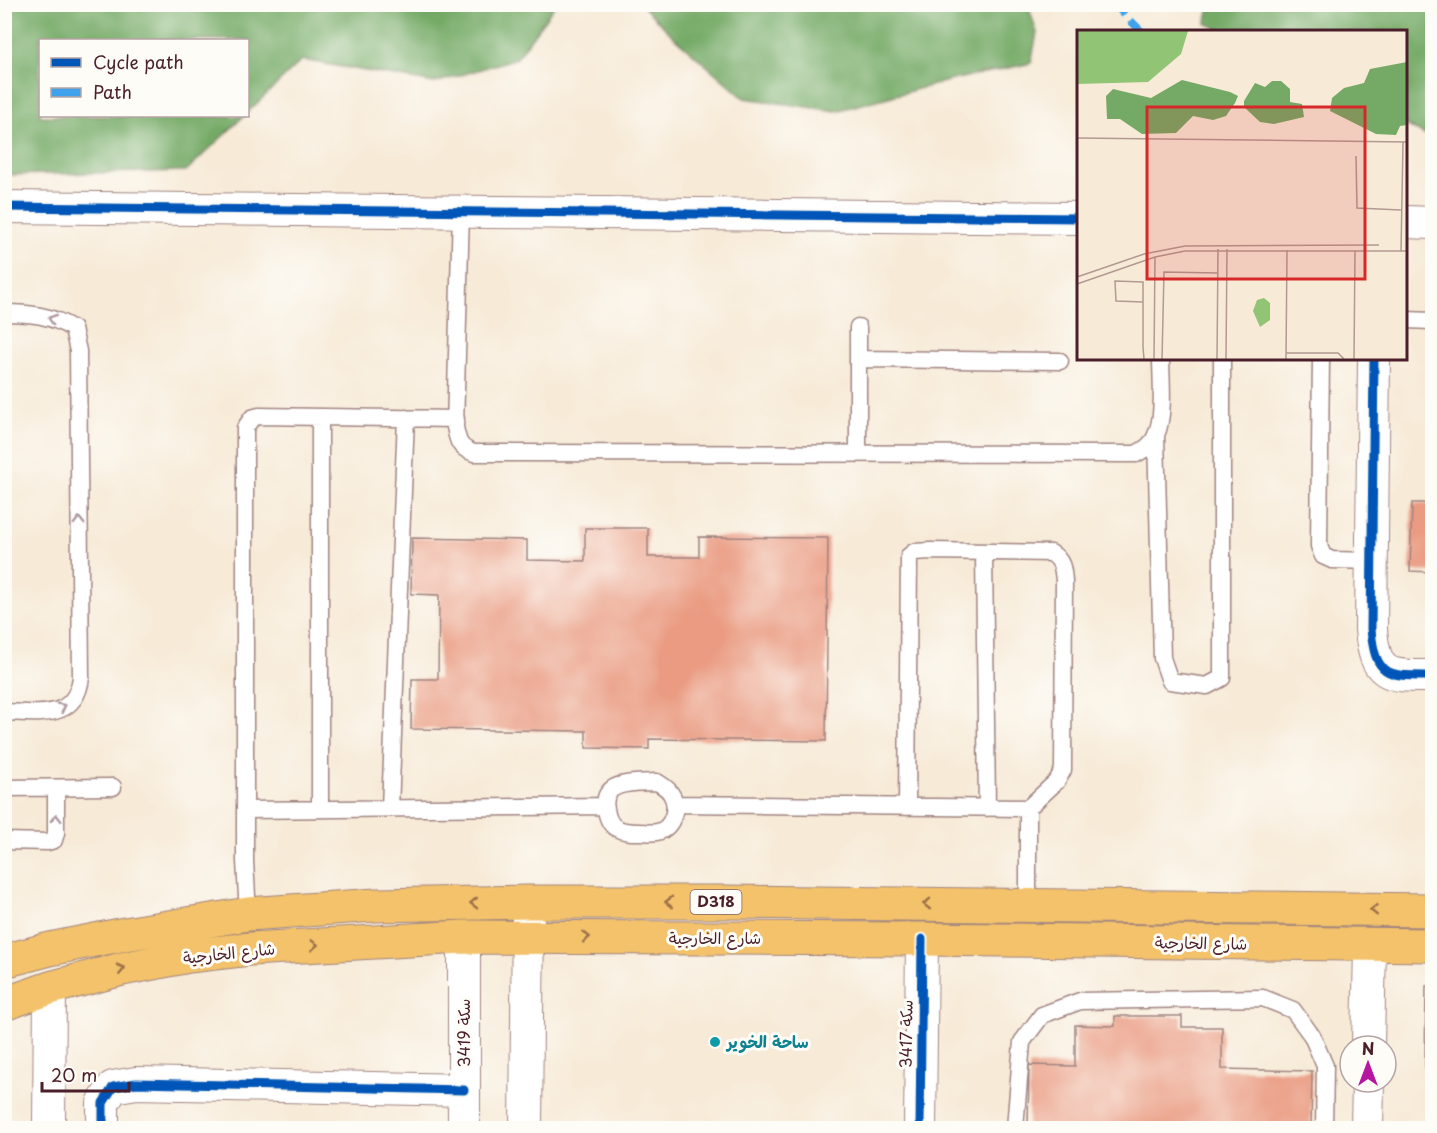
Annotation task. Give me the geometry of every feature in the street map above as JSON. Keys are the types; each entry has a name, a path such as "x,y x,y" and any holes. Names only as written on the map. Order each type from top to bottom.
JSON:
{"main road":[{"name":"شارع الخارجية","path":"4,961 125,934 248,914 376,905 727,902 1432,910"},
{"path":"727,902 752,915 779,922 806,925 890,926 907,930 922,939 937,930 954,925 1141,923 1162,917 1182,907"},
{"path":"1233,908 1269,927 1290,931 1345,932 1370,945 1394,931 1432,930"},
{"path":"4,968 13,968 35,976 50,988 71,965 97,947 125,934"},
{"name":"شارع الخارجية","path":"4,1004 50,988 122,969 189,956 250,949 464,937 1432,945"}],"street":[{"path":"4,207 1077,218"},
{"path":"1407,222 1432,223"},
{"path":"1374,360 1373,651 1382,668 1396,676 1432,676"},
{"path":"526,1128 528,902"},
{"name":"سكة 3419","path":"464,937 464,1128"},
{"name":"سكة 3417","path":"920,1128 922,939"},
{"path":"1368,1034 1370,945"},
{"path":"49,1128 50,988"},
{"path":"103,1128 103,1103 113,1087 136,1083 464,1090"},
{"path":"1367,1128 1368,1094"}],"lane":[{"path":"460,210 456,419 458,441 464,450 474,453 1136,454 1145,450 1156,436"},
{"path":"4,313 39,315 60,320 73,329 78,351 81,677 79,690 74,700 62,709 49,713 4,712"},
{"path":"1407,320 1432,321"},
{"path":"858,327 858,453"},
{"path":"858,359 1060,361"},
{"path":"1161,360 1160,414 1156,436 1162,658 1170,681 1207,686 1222,678 1222,360"},
{"path":"1321,360 1319,546 1323,556 1332,560 1372,561"},
{"path":"248,914 245,810 246,428 252,418 259,416 456,419"},
{"path":"320,417 320,809"},
{"path":"390,808 406,418"},
{"path":"675,804 907,807 987,808 1028,808 1057,781 1063,770 1063,567 1059,558 1051,553 930,551 914,552 909,556 907,807"},
{"path":"984,552 987,808"},
{"path":"657,782 667,788 675,804 673,818 659,832 628,832 615,828 608,819 605,796 612,788 625,783 657,782"},
{"path":"4,788 113,787"},
{"path":"4,841 48,842 54,840 56,788"},
{"path":"245,810 605,806"},
{"path":"1028,808 1028,905"},
{"path":"1015,1128 1022,1042 1042,1015 1080,1001 1263,998 1293,1010 1312,1036 1325,1066 1323,1128"}],"green space":[{"path":"5,4 555,5 517,58 435,83 302,60 249,111 249,39 39,39 39,117 243,117 186,171 5,175"},
{"path":"642,5 1028,5 1037,33 1031,63 952,80 836,111 744,98 676,39"},
{"path":"1209,5 1432,5 1432,139 1407,126 1407,30 1220,30 1206,23"}],"building":[{"path":"1412,503 1432,503 1432,572 1410,571"},
{"path":"585,528 648,528 648,557 699,557 699,537 828,538 826,741 649,739 649,749 586,748 586,731 411,729 412,679 438,679 439,595 411,594 412,538 527,540 527,560 585,561"},
{"path":"1426,986 1432,986 1432,1067 1425,1067"},
{"path":"1115,1016 1182,1016 1182,1027 1222,1027 1222,1069 1312,1071 1311,1128 1028,1128 1029,1065 1075,1066 1075,1025 1115,1026"}],"marked path":[{"path":"1114,4 1140,30"}],"cycle path":[{"path":"4,207 1077,218"},
{"path":"1374,360 1371,629 1373,645 1376,657 1387,671 1405,676 1432,676"},
{"path":"920,1128 922,939"},
{"path":"103,1128 103,1103 113,1087 136,1083 464,1090"}],"place":[{"name":"ساحة الخوير","path":"715,1042"}]}
